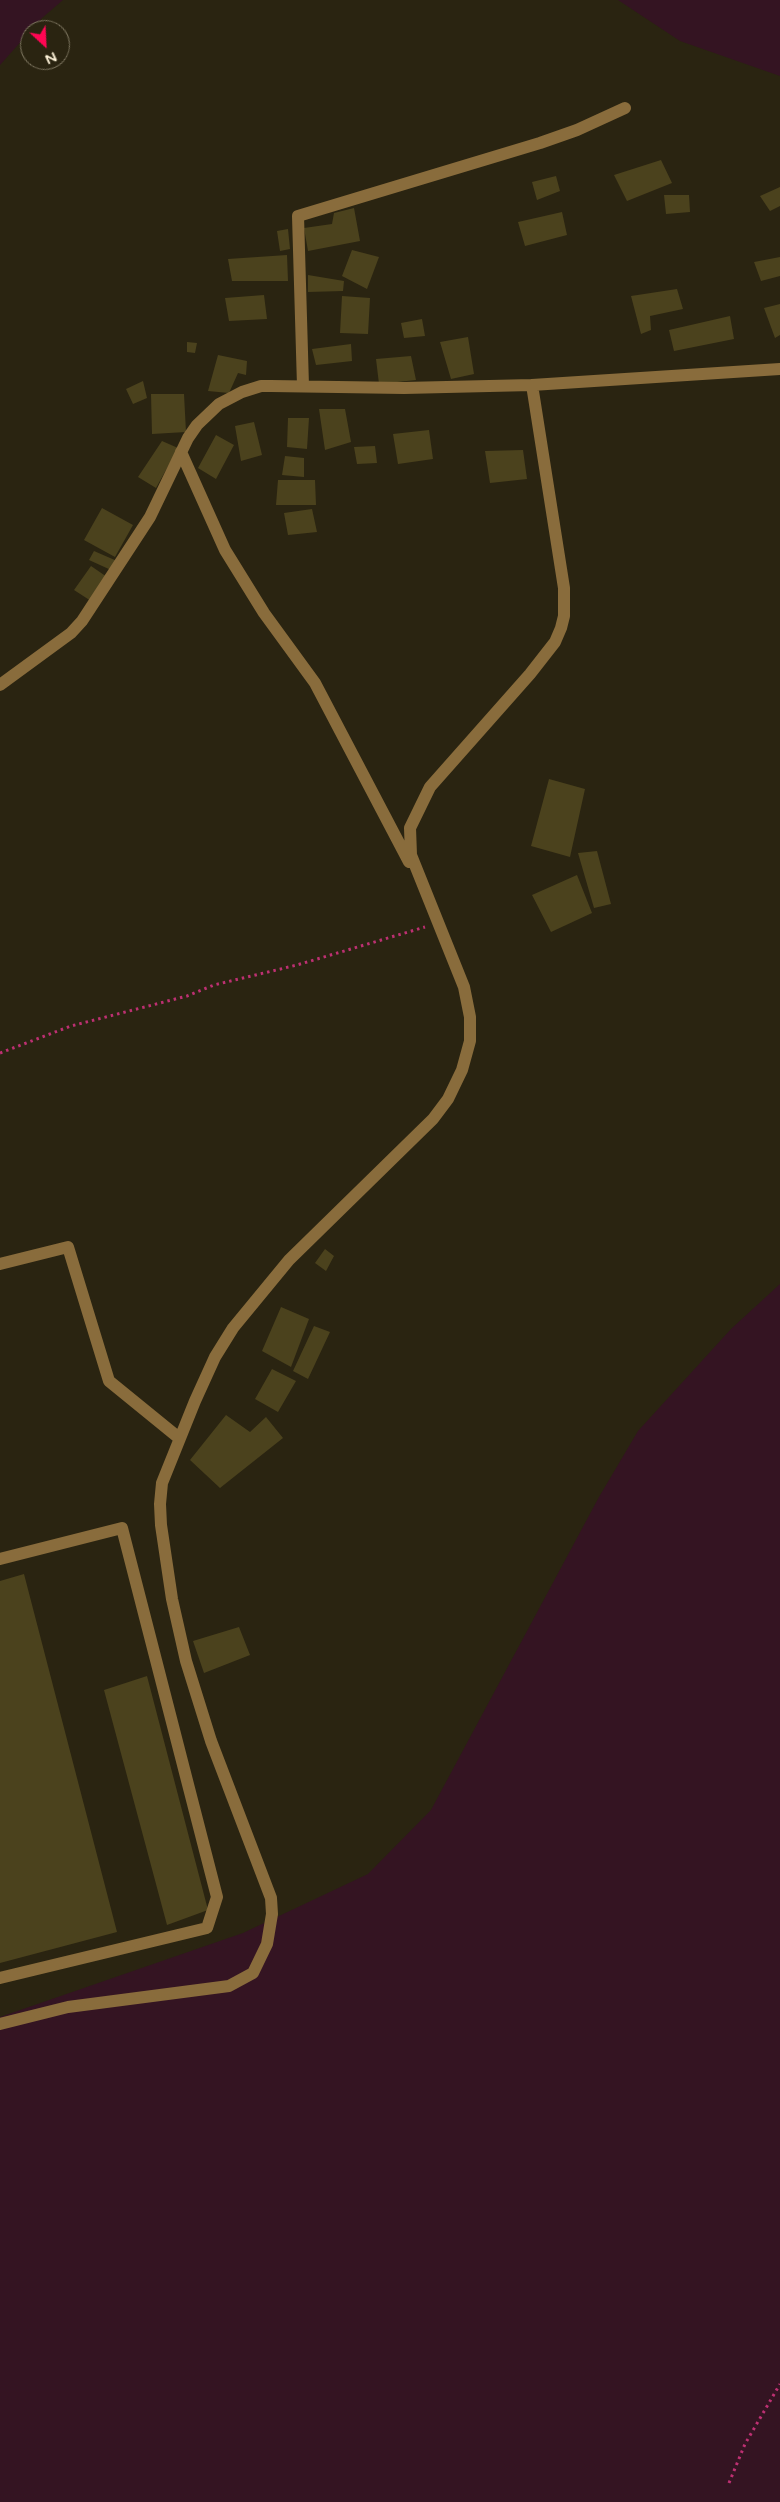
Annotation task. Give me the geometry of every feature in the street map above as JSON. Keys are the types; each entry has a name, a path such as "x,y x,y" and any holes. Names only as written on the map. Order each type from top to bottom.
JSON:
{"street":[{"path":"303,386 298,216 376,194 474,161 540,143 577,130 625,108"},
{"path":"0,685 52,647 82,621 150,517 181,452 197,425 219,404 242,392 261,386 404,388 532,385 780,369"},
{"path":"0,2024 68,2008 229,1986 253,1973 266,1944 272,1914 271,1898 211,1742 186,1661 172,1599 160,1504 162,1483 179,1438 216,1357 254,1300 289,1260 416,1138 448,1099 462,1070 468,1048 470,1017 464,987 411,855 410,828 420,804 447,765 505,703 555,642 564,616 564,588 532,385"},
{"path":"181,452 225,550 264,613 315,683 424,889"},
{"path":"0,1264 68,1247 109,1382 179,1438"},
{"path":"0,1559 122,1528 217,1897 207,1928 0,1978"}],"path":[{"path":"0,1052 97,1018 188,996 214,985 296,965 438,923"},
{"path":"729,2483 745,2444 780,2384"}],"shaded area":[{"path":"0,0 63,0 40,20 20,20 20,43 0,65"},
{"path":"618,0 780,0 780,76 680,41"},
{"path":"780,1284 780,2502 0,2502 0,2017 243,1933 368,1874 431,1810 599,1497 638,1431 731,1329"}],"building":[{"path":"661,160 672,183 627,201 614,175"},
{"path":"556,176 560,191 537,200 532,182"},
{"path":"780,187 780,206 770,211 760,196"},
{"path":"664,195 689,195 690,212 666,214"},
{"path":"354,208 360,241 308,251 304,228 332,224 334,213"},
{"path":"562,212 567,235 525,246 518,222"},
{"path":"288,229 290,249 280,251 277,231"},
{"path":"352,250 379,257 367,289 342,276"},
{"path":"287,255 288,281 232,281 228,259"},
{"path":"780,257 780,276 761,281 754,262"},
{"path":"308,275 344,281 343,291 308,292"},
{"path":"677,289 683,309 650,316 651,330 641,334 631,296"},
{"path":"264,295 267,319 229,321 225,298"},
{"path":"342,296 370,298 368,334 340,333"},
{"path":"780,304 780,335 775,338 764,308"},
{"path":"730,316 734,339 674,351 669,330"},
{"path":"422,319 425,336 404,338 401,323"},
{"path":"468,337 474,374 451,379 440,342"},
{"path":"187,342 197,343 195,353 187,352"},
{"path":"351,344 352,361 316,365 312,349"},
{"path":"218,355 247,361 246,375 238,373 229,393 208,391"},
{"path":"411,356 416,380 379,384 376,359"},
{"path":"143,381 147,398 133,404 126,389"},
{"path":"151,394 184,394 186,432 152,434"},
{"path":"319,409 345,409 351,442 325,450"},
{"path":"288,418 309,418 307,449 287,447"},
{"path":"254,422 262,455 241,461 235,426"},
{"path":"429,430 433,459 398,464 393,434"},
{"path":"216,435 234,445 216,479 198,468"},
{"path":"162,441 178,448 156,488 138,477"},
{"path":"375,446 377,463 357,464 354,447"},
{"path":"523,450 527,479 490,483 485,451"},
{"path":"285,456 304,458 304,477 282,475"},
{"path":"278,480 315,480 316,505 276,505"},
{"path":"102,508 133,525 115,557 84,540"},
{"path":"312,509 317,532 288,535 284,513"},
{"path":"94,551 117,561 111,570 89,560"},
{"path":"91,566 107,577 91,601 74,590"},
{"path":"549,779 585,789 570,857 531,846"},
{"path":"597,851 611,904 594,908 578,853"},
{"path":"577,875 592,913 551,932 532,895"},
{"path":"325,1249 334,1256 326,1271 315,1263"},
{"path":"281,1307 309,1319 291,1367 262,1351"},
{"path":"314,1326 330,1332 308,1379 293,1371"},
{"path":"272,1369 296,1381 278,1412 255,1399"},
{"path":"226,1415 250,1432 266,1417 283,1438 220,1488 190,1460"},
{"path":"24,1574 117,1932 0,1963 0,1581"},
{"path":"239,1627 250,1655 204,1673 193,1641"},
{"path":"147,1676 208,1910 167,1925 104,1690"}]}
